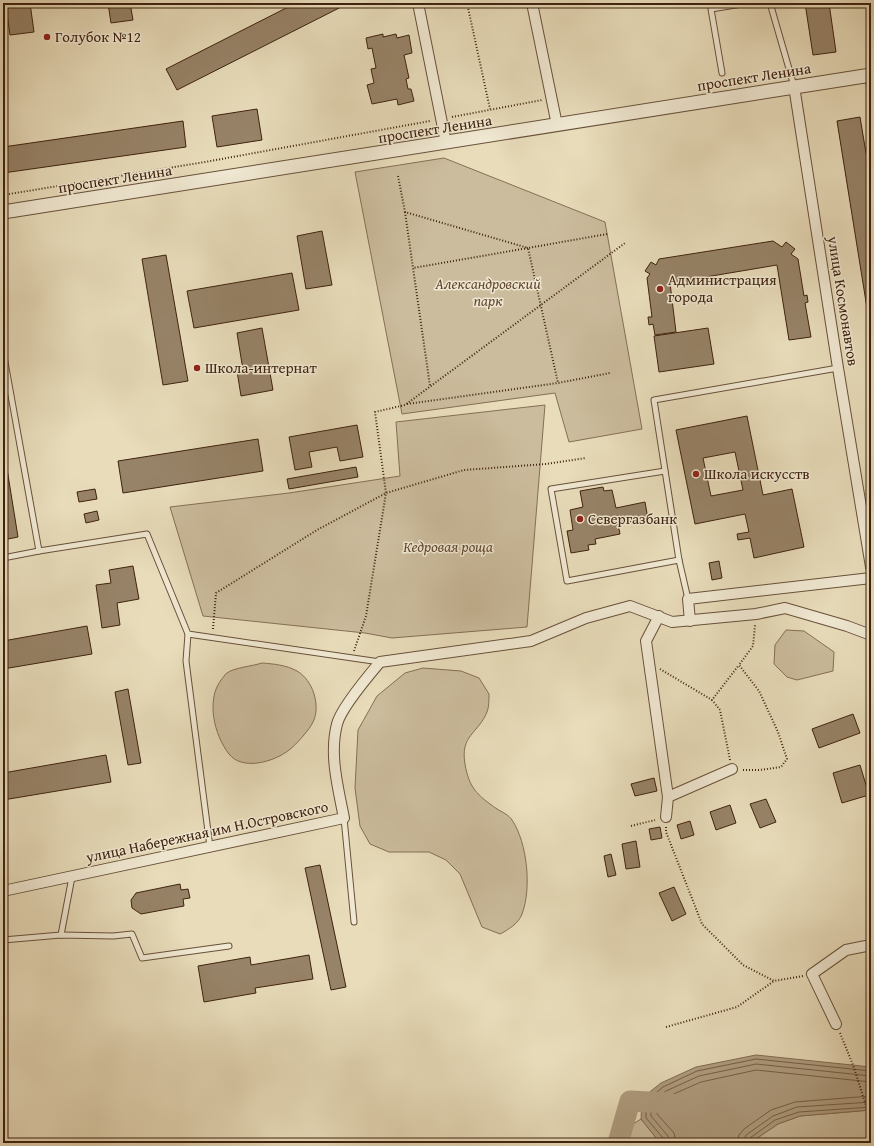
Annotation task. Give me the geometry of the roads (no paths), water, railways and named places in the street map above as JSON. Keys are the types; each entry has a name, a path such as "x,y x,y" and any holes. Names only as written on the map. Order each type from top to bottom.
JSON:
{"street":[{"path":"418,3 446,143"},
{"path":"532,3 557,126"},
{"name":"проспект Ленина","path":"3,212 557,126 794,86 869,75"},
{"name":"улица Космонавтов","path":"794,86 870,562"},
{"path":"690,621 688,600 871,578"},
{"path":"380,662 531,641 586,618 630,606 672,622 756,614 785,608 847,626 871,635"},
{"path":"659,616 646,642 668,797 666,817"},
{"name":"улица Набережная им Н.Островского","path":"3,891 344,818 333,761 337,723 358,688 380,662"},
{"path":"668,797 732,769"},
{"path":"836,1024 812,974 846,950 871,945"}],"lane":[{"path":"722,73 711,9 748,3"},
{"path":"770,3 794,86"},
{"path":"869,75 871,100"},
{"path":"3,352 39,551"},
{"path":"688,600 678,560 654,400 838,368"},
{"path":"665,471 551,488 567,581 678,560"},
{"path":"3,558 147,534 188,634 186,661 210,847"},
{"path":"188,634 213,636 380,662"},
{"path":"344,818 354,922"},
{"path":"61,935 72,876"},
{"path":"3,940 61,935 113,936 132,934 142,958 229,946"}],"water":[{"path":"756,1055 871,1067 871,1110 800,1116 778,1124 750,1143 664,1143 657,1139 641,1119 642,1098 661,1083 696,1067"}],"waterway":[{"path":"618,1143 630,1101 669,1103"}],"place":[{"name":"Голубок №12","path":"47,37"},
{"name":"Администрация города","path":"660,289"},
{"name":"Школа-интернат","path":"197,368"},
{"name":"Школа искусcтв","path":"696,474"},
{"name":"Севергазбанк","path":"580,519"}],"park label":[{"name":"Александровский парк","path":"488,292"},
{"name":"Кедровая роща","path":"448,547"}]}
